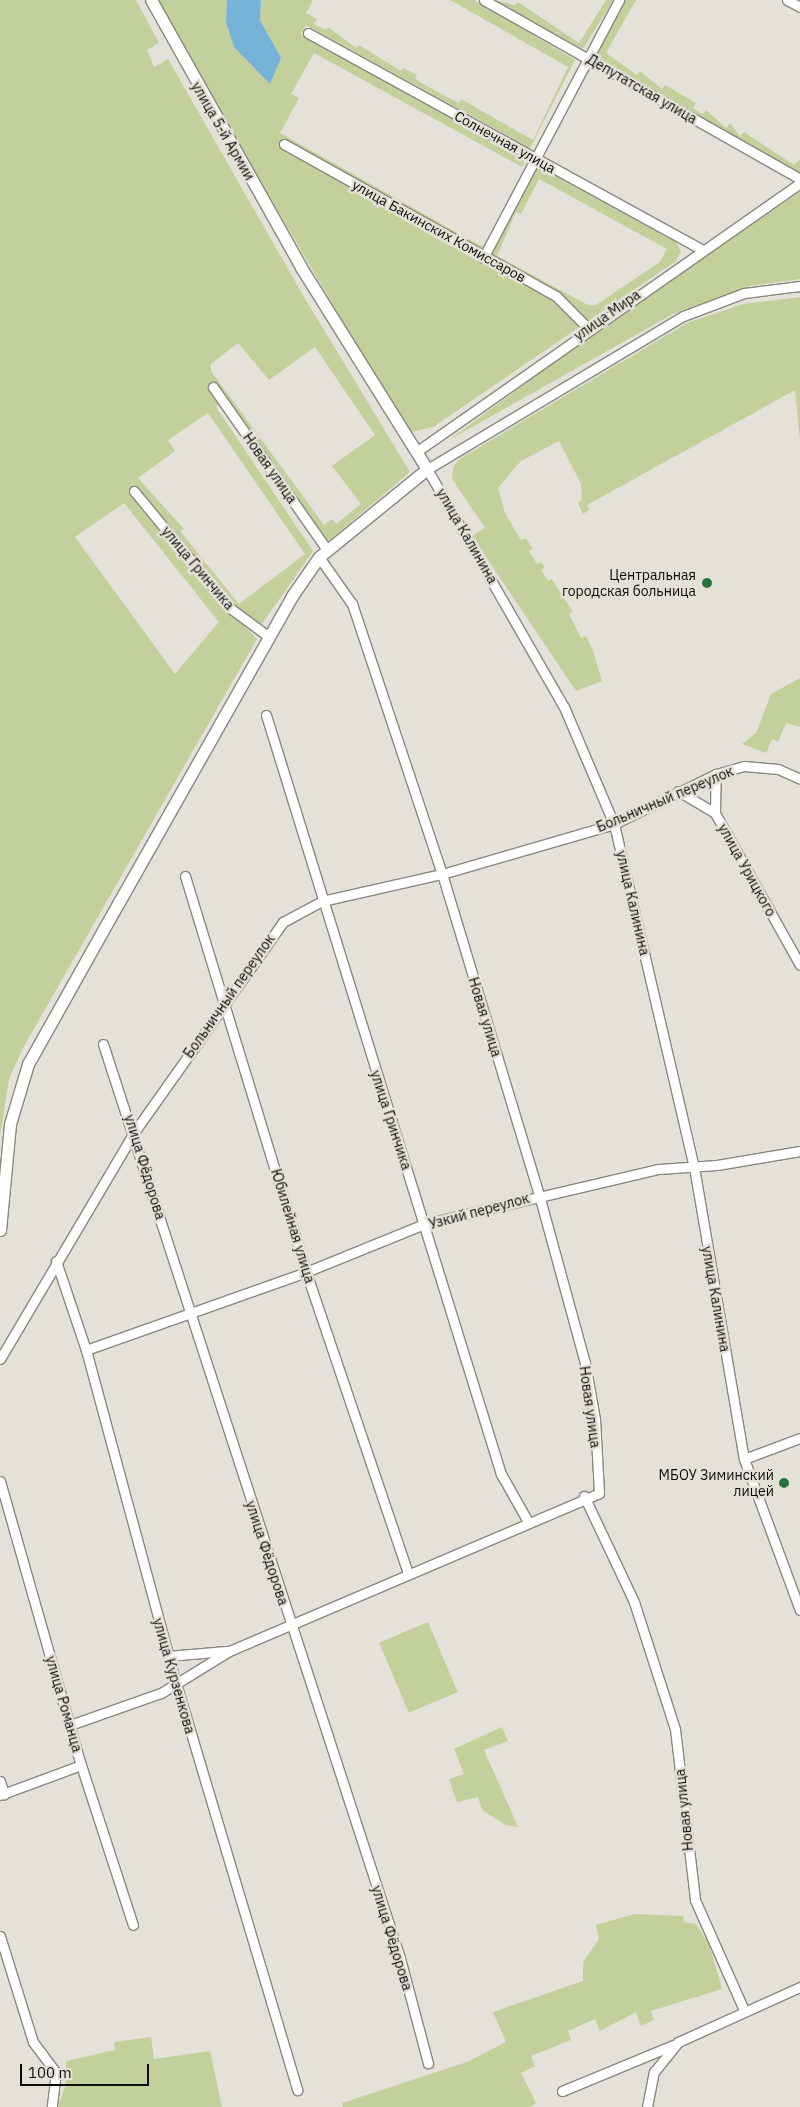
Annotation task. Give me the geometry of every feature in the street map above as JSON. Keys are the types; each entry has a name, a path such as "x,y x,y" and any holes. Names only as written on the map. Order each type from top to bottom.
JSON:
{"street":[{"name":"улица 5-й Армии","path":"151,0 298,260"},
{"name":"Депутатская улица","path":"484,0 800,181"},
{"path":"483,258 533,159 619,0"},
{"path":"787,0 800,7"},
{"name":"Солнечная улица","path":"308,33 533,159 702,250"},
{"name":"улица Бакинских Комиссаров","path":"284,144 483,258 556,296 588,328"},
{"name":"улица Мира","path":"416,452 588,328 800,181"},
{"name":"улица Калинина","path":"298,260 427,469 564,707 614,824 694,1167 744,1459 800,1610"},
{"path":"0,1230 10,1124 28,1064 269,637 323,553 427,469 683,316 744,293 800,286"},
{"name":"Новая улица","path":"213,387 323,553 352,604 442,874 539,1195 585,1363 595,1419 599,1493 584,1496 634,1602 675,1729 695,1900 744,2010"},
{"name":"улица Гринчика","path":"134,492 230,608 269,637"},
{"name":"улица Гринчика","path":"266,715 500,1474 527,1520"},
{"name":"Больничный переулок","path":"0,1359 56,1261 135,1131 225,1000 283,922 322,901 442,874 614,824 716,774 761,766 800,779"},
{"path":"715,813 716,774"},
{"name":"улица Урицкого","path":"678,791 715,813 800,966"},
{"name":"Юбилейная улица","path":"185,876 225,1000 306,1272 408,1574"},
{"name":"улица Фёдорова","path":"103,1044 135,1131 189,1313 400,1958 428,2063"},
{"name":"Узкий переулок","path":"86,1350 306,1272 424,1224 539,1195 658,1169 694,1167 800,1151"},
{"name":"улица Курзенкова","path":"56,1261 86,1350 168,1656 296,2090"},
{"path":"744,1459 800,1438"},
{"name":"улица Романца","path":"0,1481 81,1765 133,1925"},
{"path":"70,1725 176,1683 229,1651 292,1627 584,1496"},
{"path":"168,1656 229,1651"},
{"path":"0,1781 2,1794 81,1765"},
{"path":"0,1936 33,2042 56,2072 52,2107"},
{"path":"562,2091 678,2042 744,2010 800,1987"},
{"path":"647,2107 654,2072 678,2042"}],"green space":[{"path":"0,0 136,0 159,43 147,50 154,67 168,59 304,297 410,472 330,540 323,540 223,400 216,407 313,551 262,624 230,604 134,488 129,492 195,575 257,639 24,1046 9,1079 0,1136","holes":["238,343 269,380 315,347 375,435 332,466 361,504 336,524 332,519 324,525 211,371 211,364","208,413 305,554 239,604 180,531 184,529 138,478 175,451 168,440","124,503 219,622 175,674 75,537"]},
{"path":"155,0 227,0 226,22 281,58 260,20 261,0 313,0 306,13 317,19 314,24 326,30 328,27 356,48 359,45 401,71 403,68 417,75 415,79 436,91 459,103 461,99 533,140 568,67 450,0 474,0 575,60 530,148 306,25 301,34 526,160 522,167 314,53 291,94 299,98 280,133 479,245 486,246 537,166 676,242 681,251 676,261 433,427 412,432 376,379","holes":["539,179 667,249 660,262 596,305 588,305 497,256 516,212 521,214"]},
{"path":"493,0 515,5 518,2 579,43 606,0 613,0 583,49"},
{"path":"623,0 636,0 606,53 637,75 640,71 662,89 665,85 696,103 693,108 703,114 706,110 726,128 730,123 740,136 744,132 794,165 800,159 800,174 592,57"},
{"path":"800,192 800,279 749,286 673,314 449,440 592,334"},
{"path":"800,297 800,441 795,390 587,505 589,510 583,514 578,503 582,499 581,484 559,441 521,461 498,488 505,513 521,540 526,538 533,549 529,551 537,564 541,562 545,567 541,570 548,581 552,579 573,612 569,614 581,638 586,636 593,651 602,681 576,691 472,536 485,528 452,479 453,468 458,460 687,323 743,304"},
{"path":"800,678 800,727 786,723 778,742 772,739 766,753 742,744 756,733 771,694"},
{"path":"428,1622 458,1692 409,1713 379,1643"},
{"path":"502,1727 508,1741 484,1750 518,1827 506,1825 482,1810 478,1797 457,1802 449,1779 464,1774 454,1749"},
{"path":"635,1914 683,1916 684,1922 696,1924 709,1944 722,1989 651,2011 654,2020 641,2026 636,2012 600,2031 595,2019 568,2031 571,2040 531,2056 535,2066 521,2073 536,2103 530,2107 343,2107 342,2103 467,2062 506,2042 493,2012 583,1981 583,1962 599,1939 596,1925"},
{"path":"151,2037 154,2059 210,2051 222,2107 58,2107 66,2084 66,2061 115,2050 114,2042"}],"water":[{"path":"227,0 261,0 260,20 281,58 270,84 234,47 226,22"}],"place":[{"name":"Центральная городская больница","path":"707,583"},
{"name":"МБОУ Зиминский лицей","path":"784,1483"}]}
